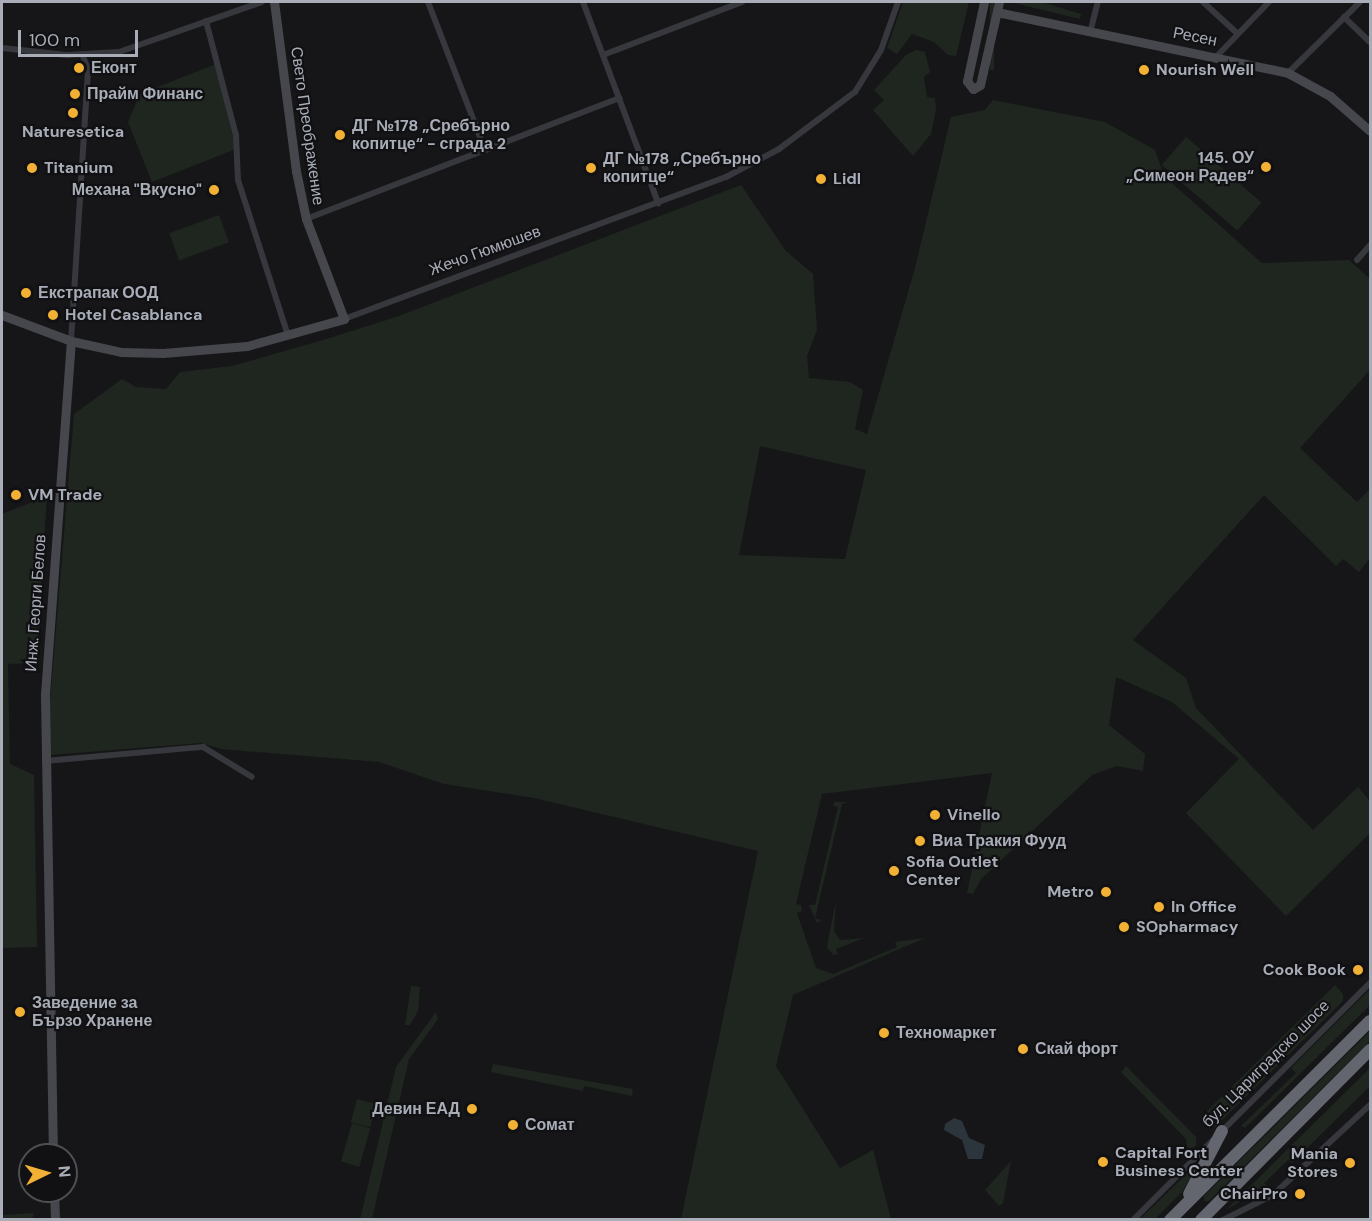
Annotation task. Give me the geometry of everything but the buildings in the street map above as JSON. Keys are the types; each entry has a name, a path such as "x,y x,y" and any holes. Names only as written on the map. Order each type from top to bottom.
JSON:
{"highway":[{"path":"1174,1215 1371,1021"},
{"path":"1201,1220 1371,1050"},
{"path":"1174,1215 1222,1131"}],"street":[{"path":"2,48 82,54 119,52 262,2"},
{"name":"Свето Преображение","path":"274,2 296,171 306,219 344,319"},
{"path":"428,2 485,150"},
{"path":"583,2 658,203"},
{"path":"603,55 741,2"},
{"name":"Жечо Гюмюшев","path":"2,315 71,341 121,352 205,352 288,337 344,319 726,177 779,149 829,114 871,71 898,2"},
{"path":"984,2 967,81 973,89 980,85 999,2"},
{"path":"1090,33 1098,2"},
{"path":"1203,2 1238,34"},
{"path":"1216,57 1269,2"},
{"path":"1288,73 1360,2"},
{"name":"Ресен","path":"997,12 1288,73 1330,96 1371,131"},
{"path":"1344,17 1371,42"},
{"path":"206,21 236,135 237,180 288,337"},
{"name":"Инж. Георги Белов","path":"53,1143 45,694 88,69 82,54"},
{"path":"306,219 619,98"},
{"path":"1357,260 1371,245"},
{"path":"45,761 203,747 252,777"},
{"name":"бул. Цариградско шосе","path":"1133,1220 1371,983"},
{"path":"1223,1220 1273,1195 1371,1105"},
{"path":"54,1203 55,1220"}],"shaded area":[{"path":"903,2 969,2 956,56 948,55 934,42 912,34 897,54 887,48"},
{"path":"990,2 994,2 994,70 990,70"},
{"path":"1010,2 1042,2 1081,14 1080,19"},
{"path":"916,50 925,52 930,72 924,77 927,97 935,98 936,110 931,134 913,156 873,110 884,100 874,90 906,55"},
{"path":"216,64 236,149 152,182 128,122 140,94"},
{"path":"993,100 1105,122 1155,150 1164,176 1262,263 1349,260 1370,279 1370,370 1300,448 1357,502 1370,489 1370,558 1359,572 1343,559 1336,566 1264,495 1133,640 1186,678 1196,708 1313,830 1358,787 1370,801 1370,833 1286,916 1186,813 1239,759 1172,702 1116,677 1109,725 1145,754 1143,771 1117,766 1092,775 981,879 973,894 967,893 992,773 822,794 796,904 801,905 802,911 797,913 816,968 833,974 897,947 895,942 925,938 793,995 776,1066 840,1168 873,1150 891,1219 681,1219 758,851 534,798 444,784 379,762 221,749 201,743 50,755 50,701 74,414 122,379 136,387 166,389 180,372 232,366 323,340 396,317 741,185 786,251 813,274 817,330 807,356 809,378 850,382 863,390 855,429 867,434 915,268 951,117 985,110","holes":["760,446 866,470 845,559 739,555"]},
{"path":"1186,137 1261,203 1237,231 1162,165"},
{"path":"219,215 229,242 179,260 169,233"},
{"path":"47,496 36,663 8,664 10,764 34,775 37,947 2,948 2,514"},
{"path":"835,802 848,802 842,804 815,918 821,920 817,923 809,905 815,905 838,807 833,806"},
{"path":"836,900 834,931 840,940 864,938 836,949 838,954 833,955 827,947"},
{"path":"1335,985 1343,994 1343,1001 1215,1127 1208,1126 1200,1118"},
{"path":"411,986 420,987 418,1011 410,1025 405,1025"},
{"path":"1370,989 1370,1005 1245,1128 1241,1126 1296,1073 1291,1068"},
{"path":"436,1012 438,1019 409,1059 372,1219 360,1219 396,1067"},
{"path":"1370,1031 1370,1041 1209,1201 1204,1201 1204,1196"},
{"path":"493,1064 633,1089 632,1096 584,1086 583,1091 491,1072"},
{"path":"1126,1066 1196,1137 1196,1145 1188,1153 1186,1139 1121,1072"},
{"path":"1370,1068 1370,1086 1292,1163 1288,1160 1264,1183 1267,1185 1226,1210"},
{"path":"357,1099 376,1104 370,1127 351,1122"},
{"path":"954,1118 962,1121 969,1138 985,1145 982,1159 968,1159 962,1140 944,1130 945,1124"},
{"path":"352,1123 370,1128 359,1167 341,1161"},
{"path":"1206,1155 1181,1193 1155,1219 1139,1220"},
{"path":"1011,1161 1003,1203 999,1206 985,1190"},
{"path":"34,1213 32,1219 2,1219 2,1215"}],"place":[{"name":"Еконт","path":"79,68"},
{"name":"Nourish Well","path":"1144,70"},
{"name":"Прайм Финанс","path":"75,94"},
{"name":"Naturesetica","path":"73,113"},
{"name":"ДГ №178 „Сребърно копитце“ - сграда 2","path":"340,135"},
{"name":"145. ОУ „Симеон Радев“","path":"1266,167"},
{"name":"Titanium","path":"32,168"},
{"name":"ДГ №178 „Сребърно копитце“","path":"591,168"},
{"name":"Lidl","path":"821,179"},
{"name":"Механа \"Вкусно\"","path":"214,190"},
{"name":"Екстрапак ООД","path":"26,293"},
{"name":"Hotel Casablanca","path":"53,315"},
{"name":"VM Trade","path":"16,495"},
{"name":"Vinello","path":"935,815"},
{"name":"Виа Тракия Фууд","path":"920,841"},
{"name":"Sofia Outlet Center","path":"894,871"},
{"name":"Metro","path":"1106,892"},
{"name":"In Office","path":"1159,907"},
{"name":"SOpharmacy","path":"1124,927"},
{"name":"Cook Book","path":"1358,970"},
{"name":"Заведение за Бързо Хранене","path":"20,1012"},
{"name":"Техномаркет","path":"884,1033"},
{"name":"Скай форт","path":"1023,1049"},
{"name":"Девин ЕАД","path":"472,1109"},
{"name":"Сомат","path":"513,1125"},
{"name":"Capital Fort Business Center","path":"1103,1162"},
{"name":"Mania Stores","path":"1350,1163"},
{"name":"ChairPro","path":"1300,1194"}]}
